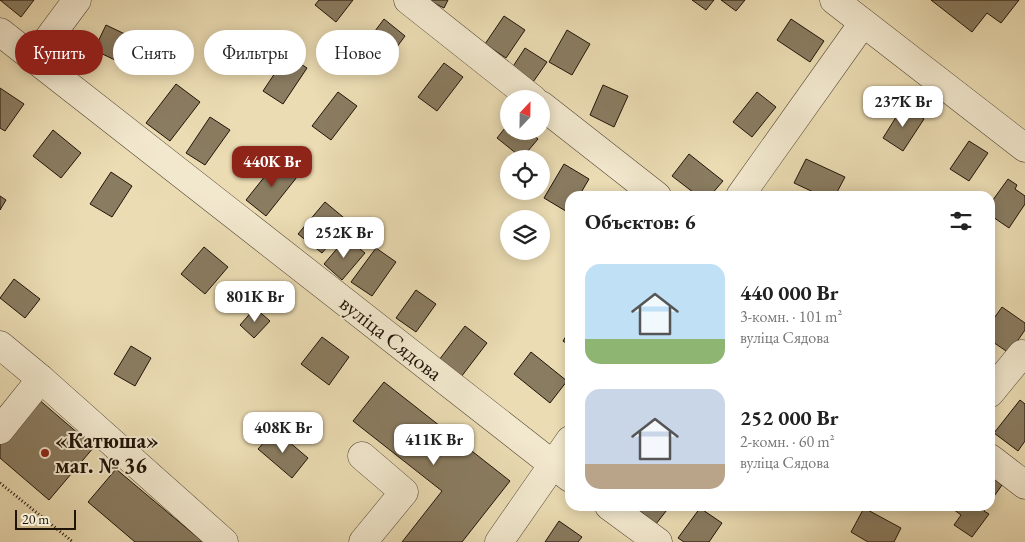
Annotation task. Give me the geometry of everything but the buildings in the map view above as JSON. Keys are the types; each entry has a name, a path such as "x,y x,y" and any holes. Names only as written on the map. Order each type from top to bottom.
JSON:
{"street":[{"path":"55,30 77,0"},
{"path":"408,0 522,90"},
{"path":"834,0 1025,148"},
{"path":"744,191 863,23"},
{"name":"вуліца Сядова","path":"0,32 15,43"},
{"name":"вуліца Сядова","path":"56,75 561,471"},
{"path":"550,112 651,191"},
{"path":"0,345 41,379 224,542"},
{"path":"995,387 1022,354"},
{"path":"0,430 41,379"},
{"path":"362,456 404,492 364,542"},
{"path":"499,542 561,471 565,457"},
{"path":"995,462 1025,485"},
{"path":"616,511 658,542"}],"path":[{"path":"0,483 73,542"}],"place":[{"name":"«Катюша» маг. № 36","path":"45,453"}]}
